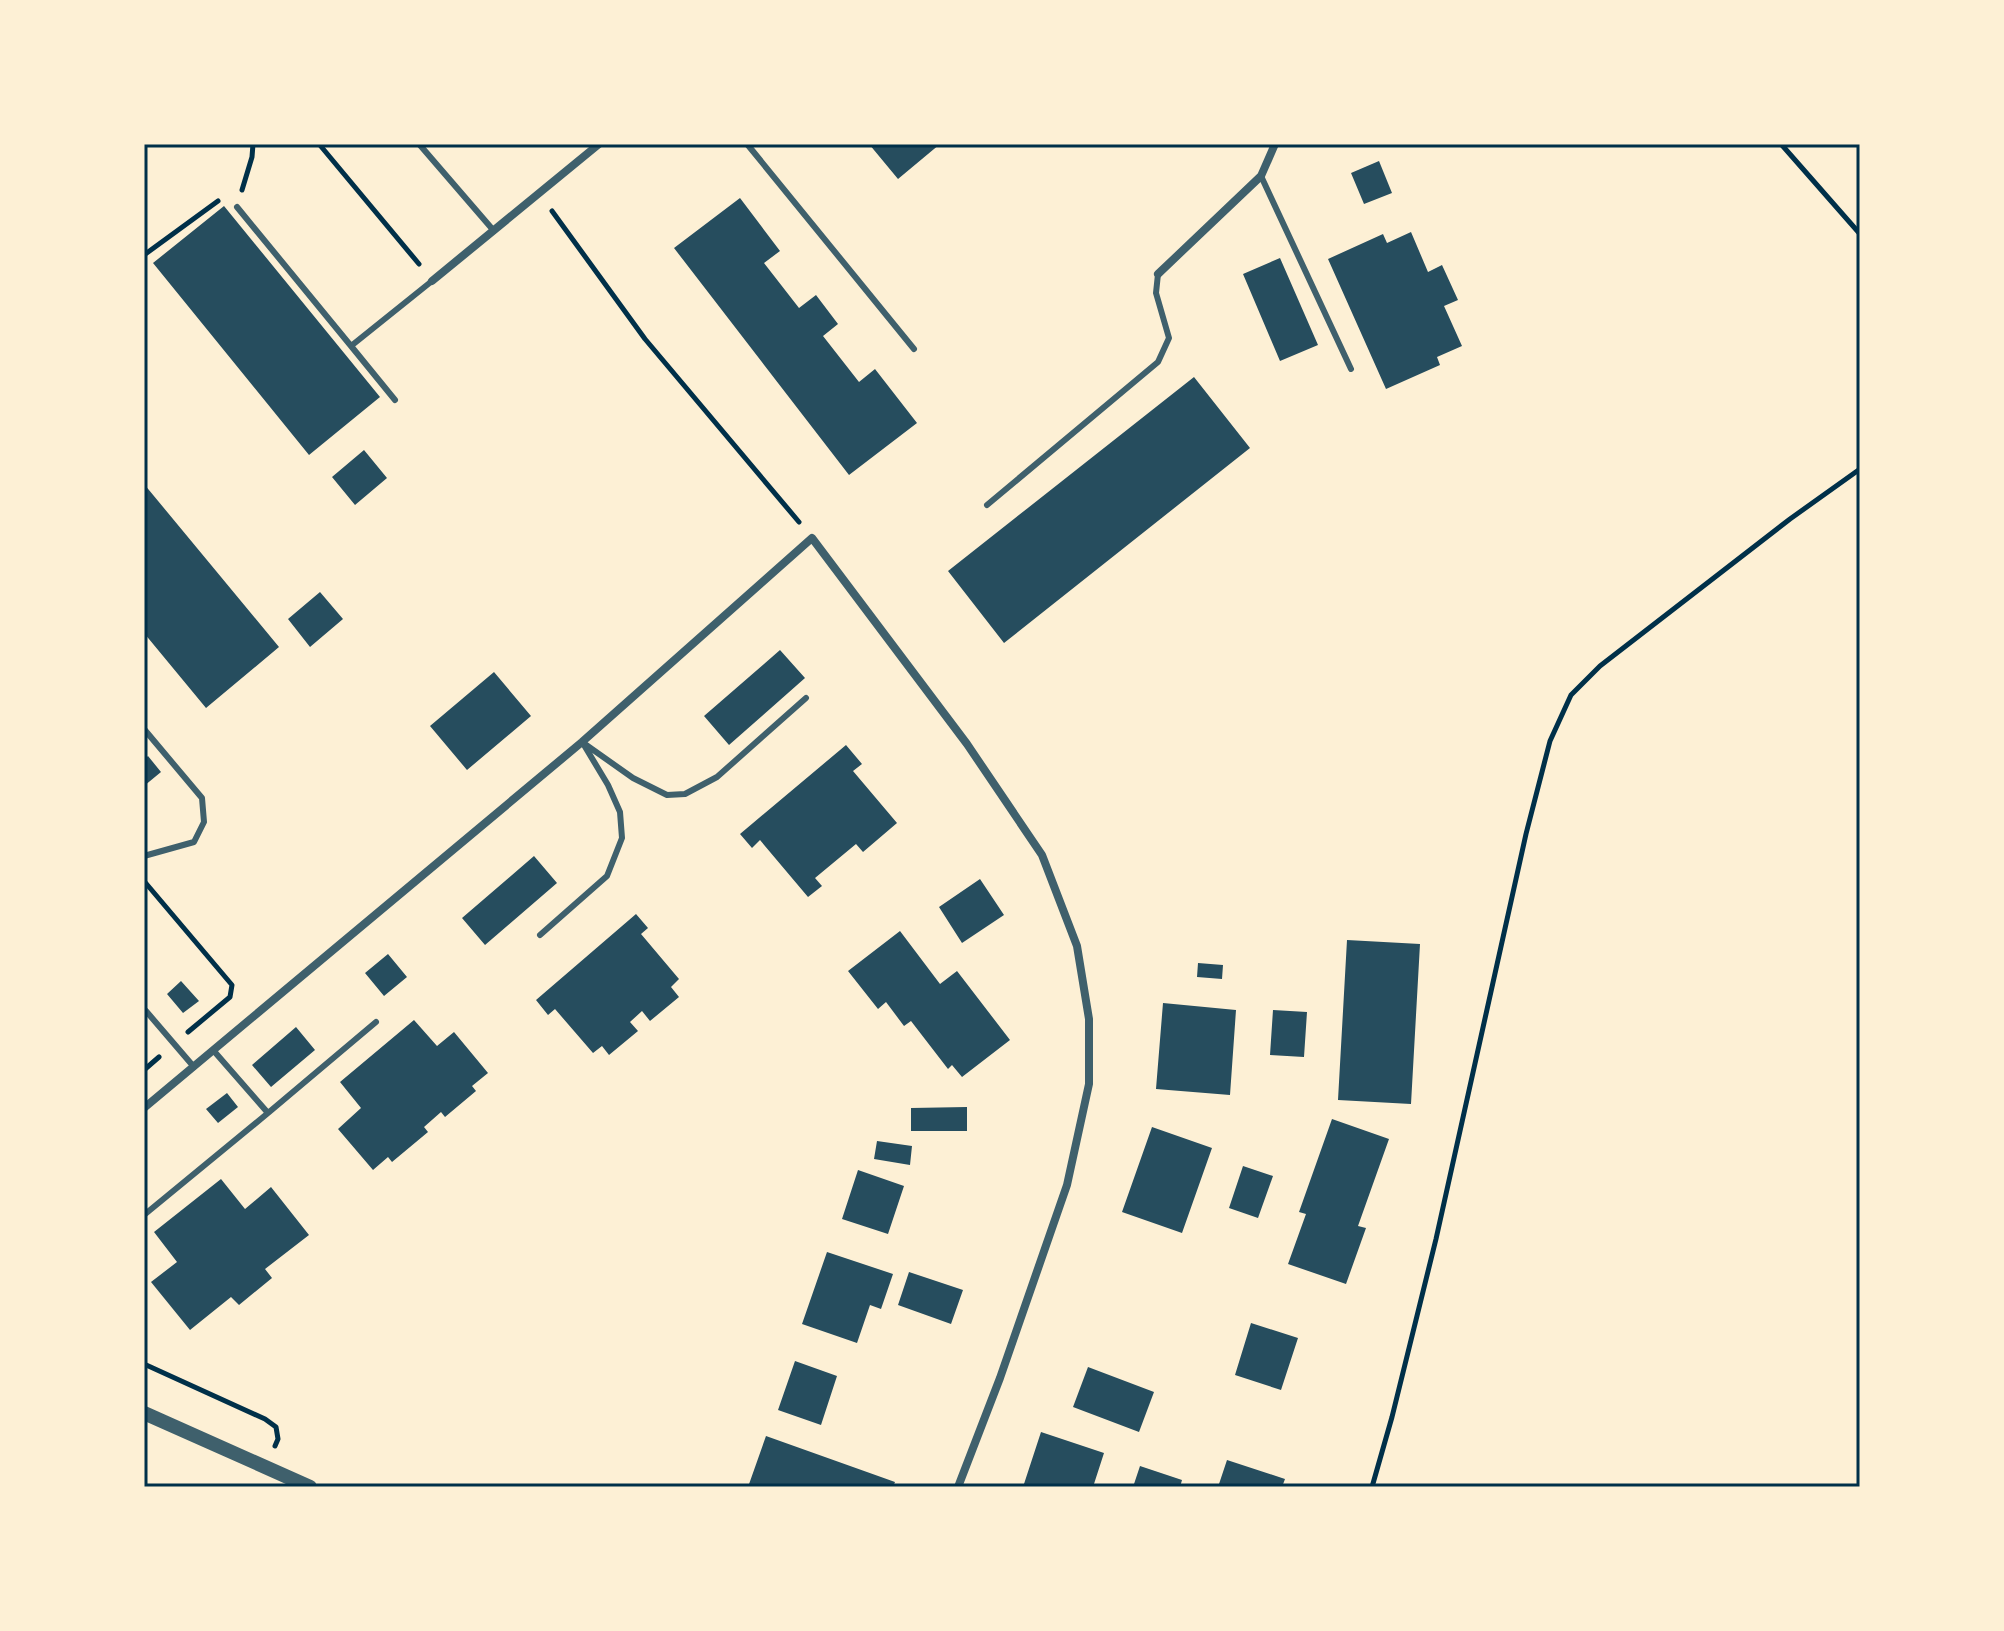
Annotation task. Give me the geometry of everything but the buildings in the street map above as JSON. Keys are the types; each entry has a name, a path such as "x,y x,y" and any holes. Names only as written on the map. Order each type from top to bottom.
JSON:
{"street":[{"path":"432,281 599,144"},
{"path":"1158,274 1261,176 1275,144"},
{"path":"144,1108 582,742 812,538 967,744 1042,855 1077,946 1089,1019 1089,1084 1067,1185 1000,1378 958,1487"},
{"path":"145,1416 310,1487"}],"lane":[{"path":"419,144 494,231"},
{"path":"747,144 914,349"},
{"path":"1261,176 1351,369"},
{"path":"237,207 395,400"},
{"path":"987,505 1158,362 1169,338 1156,293 1158,274"},
{"path":"351,346 432,281"},
{"path":"582,742 633,778 656,790 667,795 685,794 717,777 806,698"},
{"path":"144,729 202,798 204,822 194,842 144,856"},
{"path":"540,935 607,876 622,838 620,812 582,742"},
{"path":"146,1011 194,1067"},
{"path":"144,1215 376,1022"},
{"path":"213,1050 268,1113"}],"path":[{"path":"144,255 218,201 237,207 253,144"},
{"path":"319,144 432,281"},
{"path":"1781,144 1860,234"},
{"path":"539,194 645,339 812,538"},
{"path":"1372,1487 1436,1239 1526,834 1550,741 1571,695 1600,666 1790,519 1860,469"},
{"path":"144,881 232,985 230,997 144,1070"},
{"path":"144,1364 265,1419 276,1427 278,1439 264,1467"}]}
